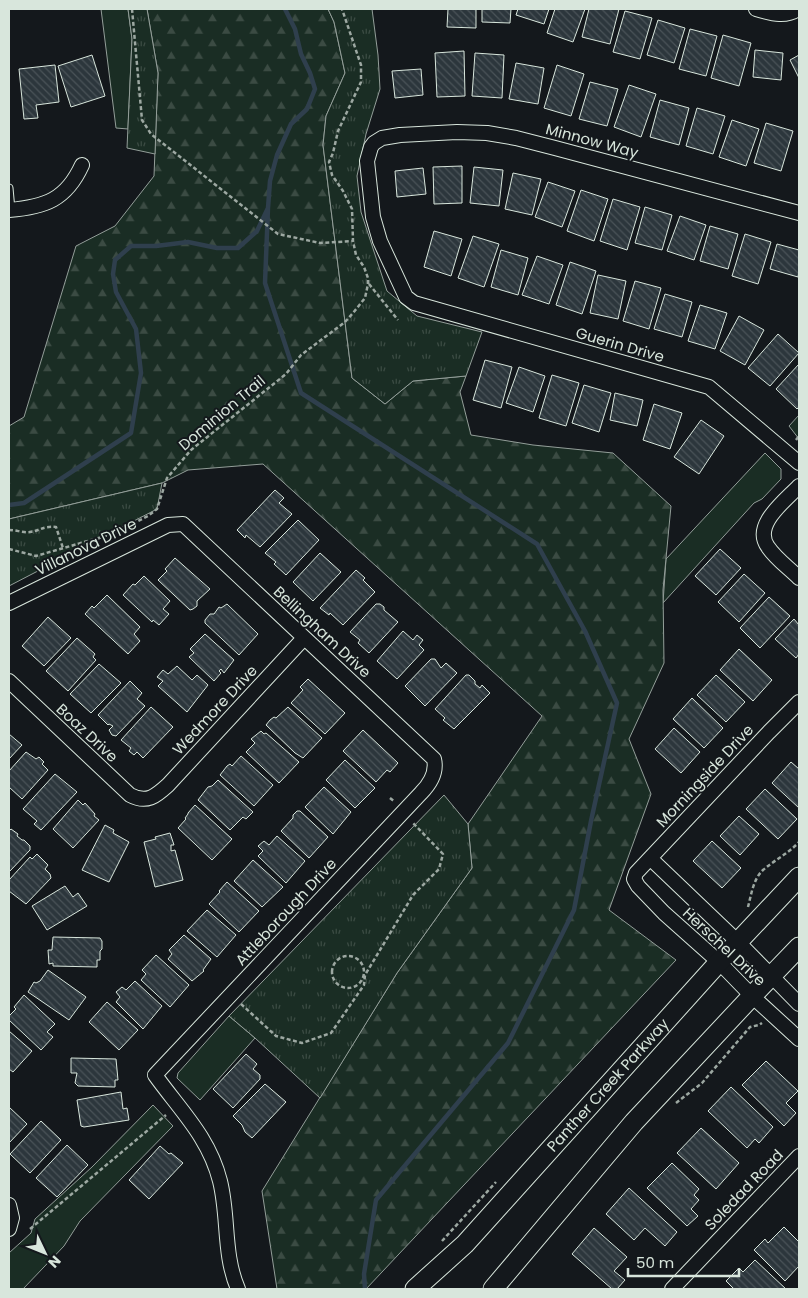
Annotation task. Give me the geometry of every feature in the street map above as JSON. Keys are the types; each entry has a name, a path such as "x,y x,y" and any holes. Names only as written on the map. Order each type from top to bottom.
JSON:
{"main road":[{"name":"Panther Creek Parkway","path":"415,1289 465,1244 719,962 799,877"},
{"path":"494,1289 634,1122 799,947"}],"street":[{"path":"756,9 779,14 792,13 797,9"},
{"name":"Minnow Way","path":"410,299 402,292 380,241 373,218 367,161 374,143 382,138 400,134 486,133 516,138 799,213"},
{"path":"10,210 32,208 59,197 73,182 82,165"},
{"name":"Guerin Drive","path":"410,299 420,304 710,387 799,463"},
{"path":"799,486 768,520 763,529 764,538 770,550 799,578"},
{"name":"Villanova Drive","path":"9,603 168,525 179,524"},
{"name":"Bellingham Drive","path":"179,524 187,527 434,758 434,769"},
{"name":"Wedmore Drive","path":"146,800 152,798 168,784 304,638"},
{"name":"Boaz Drive","path":"9,681 130,795 146,800"},
{"name":"Morningside Drive","path":"636,874 799,702"},
{"name":"Attleborough Drive","path":"238,1289 228,1256 223,1194 215,1164 202,1136 172,1100 155,1075 428,786 434,769"},
{"name":"Herschel Drive","path":"650,859 738,942 799,1004"},
{"name":"Herschel Drive","path":"636,874 634,879 638,886 664,913 719,962 752,996 799,1039"},
{"name":"Soledad Road","path":"672,1289 799,1156"}],"lane":[{"path":"9,188 10,210"}],"path":[{"path":"132,9 142,120 151,134 278,234 320,243 353,241"},
{"path":"342,9 361,65 361,82 338,131 333,153 328,162 332,175 352,209 353,241 356,255 364,267 368,284 398,320"},
{"name":"Dominion Trail","path":"9,549 36,556 112,534 148,516 156,509 167,478 191,450 286,374 301,355 345,322 364,298 368,284"},
{"path":"796,440 799,436"},
{"path":"9,530 29,532 45,526 56,527 63,548"},
{"path":"231,994 276,1036 302,1043 331,1033 364,985 365,975 362,962 351,955 338,958 331,969 334,982 345,989 358,986 365,975 412,895 439,869 443,854 390,798"},
{"path":"671,1107 702,1083 750,1027 760,1025 772,1013"},
{"path":"30,1228 166,1115"}],"green space":[{"path":"101,9 128,9 132,39 128,129 116,128"},
{"path":"128,9 147,9 158,73 155,154 127,148 132,39"},
{"path":"147,9 328,9 334,22 345,73 326,116 323,145 352,378 385,404 413,381 466,376 460,392 471,435 533,445 613,453 671,506 663,590 664,663 629,739 651,794 609,910 676,960 366,1289 277,1289 262,1191 397,973 472,868 468,824 542,716 263,464 188,470 162,483 9,519 9,426 24,417 76,246 115,226 154,176 158,73"},
{"path":"328,9 372,9 380,89 366,134 357,176 361,212 387,291 417,316 482,332 466,376 413,381 385,404 352,378 323,145 326,116 345,73 334,22"},
{"path":"799,415 799,439 789,426"},
{"path":"765,453 781,469 781,479 762,499 754,503 663,603 666,559"},
{"path":"162,483 157,509 9,586 9,519"},
{"path":"444,795 468,824 472,868 397,973 320,1098 229,1016"},
{"path":"229,1016 255,1038 200,1100 177,1078 178,1073"},
{"path":"153,1105 173,1126 80,1221 64,1246 23,1289 9,1289 9,1253 31,1233 35,1219 92,1167"}],"building":[{"path":"448,9 476,9 476,28 447,27"},
{"path":"482,9 511,9 510,23 482,22"},
{"path":"518,9 549,9 544,24 516,15"},
{"path":"555,9 585,9 573,42 547,33"},
{"path":"589,9 619,9 610,44 582,37"},
{"path":"625,11 652,18 640,59 613,52"},
{"path":"658,20 685,28 674,63 647,55"},
{"path":"690,29 717,36 706,76 679,69"},
{"path":"723,35 751,43 739,86 711,78"},
{"path":"755,50 783,53 781,80 753,77"},
{"path":"464,51 465,96 437,97 435,53"},
{"path":"475,53 504,55 502,98 472,96"},
{"path":"92,55 105,96 71,107 58,66"},
{"path":"799,55 799,78 790,60"},
{"path":"516,63 544,68 538,104 509,99"},
{"path":"55,65 59,102 36,105 38,118 24,119 19,69"},
{"path":"557,65 584,74 571,116 544,108"},
{"path":"421,69 423,95 395,98 392,71"},
{"path":"590,82 618,89 607,126 579,119"},
{"path":"629,85 656,94 641,137 614,127"},
{"path":"660,100 689,108 679,145 650,137"},
{"path":"697,108 725,116 713,154 686,146"},
{"path":"732,120 759,129 746,166 719,157"},
{"path":"766,123 793,131 781,171 754,163"},
{"path":"462,166 462,203 434,204 433,167"},
{"path":"474,167 503,170 499,206 470,203"},
{"path":"423,168 426,194 397,197 395,171"},
{"path":"513,173 541,179 532,215 505,209"},
{"path":"548,182 575,191 562,227 535,217"},
{"path":"581,190 608,199 594,241 567,231"},
{"path":"613,199 640,207 627,250 600,241"},
{"path":"645,207 672,215 662,250 635,243"},
{"path":"680,216 706,225 694,260 667,251"},
{"path":"710,226 738,234 728,269 700,261"},
{"path":"434,231 462,239 451,276 424,267"},
{"path":"745,234 771,242 758,284 732,276"},
{"path":"473,236 499,244 484,287 458,278"},
{"path":"777,244 799,250 798,277 770,269"},
{"path":"501,250 528,258 518,295 491,287"},
{"path":"537,256 563,265 549,304 522,295"},
{"path":"570,262 596,271 582,314 556,305"},
{"path":"598,275 626,281 618,319 590,313"},
{"path":"635,281 661,288 649,329 623,321"},
{"path":"665,294 692,302 682,337 654,329"},
{"path":"700,305 727,313 715,349 688,341"},
{"path":"739,316 764,330 745,365 720,351"},
{"path":"778,334 799,353 770,386 748,368"},
{"path":"485,360 512,367 501,408 473,400"},
{"path":"799,364 799,407 797,409 776,389"},
{"path":"519,367 545,376 533,412 506,403"},
{"path":"552,375 579,383 566,426 539,418"},
{"path":"584,385 611,393 599,432 572,423"},
{"path":"615,393 643,400 637,426 610,420"},
{"path":"654,404 682,413 670,449 643,440"},
{"path":"701,420 724,436 699,474 674,457"},
{"path":"275,490 284,498 279,503 292,514 260,547 246,535 245,538 237,530"},
{"path":"298,520 319,540 286,575 274,564 276,562 265,553"},
{"path":"720,549 741,568 716,595 695,576"},
{"path":"320,553 341,572 313,601 293,582"},
{"path":"175,558 210,589 197,601 197,606 190,610 158,580 167,571 165,569"},
{"path":"356,570 365,578 363,580 375,592 343,625 330,613 329,615 320,608"},
{"path":"744,574 765,593 739,622 718,602"},
{"path":"144,576 170,601 163,609 169,614 159,625 153,620 152,622 123,595"},
{"path":"107,595 140,627 134,634 140,641 128,654 85,614"},
{"path":"769,597 790,616 760,648 740,628"},
{"path":"227,604 258,634 239,655 205,623 210,614 214,614 219,607 221,608"},
{"path":"376,604 384,607 384,610 398,622 369,653 358,643 360,640 350,632"},
{"path":"48,617 71,638 44,666 22,646"},
{"path":"794,619 799,625 799,654 796,658 775,639"},
{"path":"403,631 413,640 417,635 423,640 419,645 424,650 397,679 377,661"},
{"path":"205,634 234,660 224,673 221,669 219,671 221,673 214,681 189,657 194,653 190,649"},
{"path":"77,638 95,654 93,657 96,660 68,691 46,671"},
{"path":"739,649 772,680 753,701 720,670"},
{"path":"431,659 435,659 441,668 446,663 457,673 425,706 405,686"},
{"path":"99,664 121,683 91,713 70,694"},
{"path":"177,666 192,680 197,675 208,685 187,712 158,686 163,681 157,677 163,670 168,674"},
{"path":"466,675 469,675 480,688 482,685 490,693 454,729 443,720 445,718 435,709"},
{"path":"716,675 745,702 726,722 697,695"},
{"path":"308,679 345,713 325,734 291,703 303,690 300,687"},
{"path":"130,681 142,693 137,699 145,706 116,736 112,735 109,730 113,726 108,725 98,715"},
{"path":"692,698 723,728 704,748 673,719"},
{"path":"151,707 173,727 143,758 137,752 134,755 129,751 131,748 121,740"},
{"path":"288,707 322,738 303,758 295,753 266,725"},
{"path":"674,728 700,752 681,773 655,749"},
{"path":"363,730 398,763 390,772 387,770 376,782 343,751"},
{"path":"261,731 264,734 266,733 299,762 279,783 246,752 255,743 251,739"},
{"path":"9,734 22,745 9,759"},
{"path":"26,752 36,759 39,757 44,762 42,764 48,770 22,799 9,787 9,771"},
{"path":"241,756 273,785 254,806 220,775 227,766 230,764 232,766"},
{"path":"345,760 375,788 355,808 326,780"},
{"path":"791,762 799,769 799,808 772,783"},
{"path":"55,774 77,792 41,830 34,824 37,821 23,809"},
{"path":"218,780 253,812 246,819 243,817 230,830 198,800 208,787"},
{"path":"324,787 351,812 333,834 305,807"},
{"path":"765,789 797,819 778,839 746,809"},
{"path":"78,800 83,805 85,803 99,820 73,848 53,829"},
{"path":"195,805 232,839 212,860 178,828"},
{"path":"297,811 300,811 328,837 309,858 281,831"},
{"path":"739,816 759,834 740,855 720,836"},
{"path":"105,825 114,830 113,833 129,842 109,882 82,870"},
{"path":"11,829 30,846 30,850 9,872 9,831"},
{"path":"170,833 174,845 171,845 171,851 175,850 183,880 155,887 144,842"},
{"path":"277,836 305,861 286,883 258,856 263,851 258,846 264,841 269,845"},
{"path":"712,841 741,868 722,888 693,861"},
{"path":"37,854 48,865 45,869 51,878 26,904 9,891 9,880 30,857 32,859"},
{"path":"253,860 283,887 262,907 234,881"},
{"path":"227,882 259,911 239,932 209,904"},
{"path":"65,886 73,897 78,893 87,906 47,930 32,906"},
{"path":"207,910 236,935 217,957 187,931"},
{"path":"184,935 211,959 204,971 192,981 168,959 172,954 169,950"},
{"path":"53,937 100,938 102,949 100,951 100,960 97,960 97,967 53,966 53,963 49,964 48,950 52,950"},
{"path":"156,955 189,985 170,1007 141,980 146,974 142,970"},
{"path":"48,970 86,997 69,1020 28,992 34,982 40,981"},
{"path":"135,981 162,1006 143,1029 116,1002 120,997 116,992 122,987 126,990"},
{"path":"24,995 55,1024 47,1032 53,1037 41,1050 9,1020 9,1016 16,1009 14,1007"},
{"path":"107,1002 138,1030 119,1050 89,1022"},
{"path":"9,1031 32,1051 13,1072 9,1069"},
{"path":"246,1054 257,1064 253,1069 260,1075 260,1079 233,1108 213,1089"},
{"path":"71,1058 116,1059 118,1080 115,1080 115,1087 78,1086 75,1083 77,1073 71,1073"},
{"path":"766,1061 798,1091 786,1103 796,1113 784,1126 742,1085"},
{"path":"265,1084 286,1102 252,1138 233,1116"},
{"path":"731,1087 773,1127 759,1143 755,1139 747,1148 708,1111"},
{"path":"121,1092 123,1109 127,1108 129,1120 81,1126 77,1100"},
{"path":"9,1107 27,1124 9,1143"},
{"path":"41,1121 61,1140 30,1173 10,1154"},
{"path":"701,1128 739,1163 716,1189 677,1153"},
{"path":"67,1145 88,1165 57,1197 36,1178"},
{"path":"160,1146 183,1163 149,1199 129,1180"},
{"path":"672,1163 699,1189 694,1195 699,1200 691,1209 698,1216 687,1226 647,1188"},
{"path":"629,1188 677,1232 665,1246 645,1228 634,1240 606,1214"},
{"path":"784,1227 799,1242 799,1266 785,1281 754,1250 765,1239 768,1243"},
{"path":"594,1228 627,1257 614,1271 625,1280 617,1289 612,1289 572,1254"},
{"path":"755,1260 786,1289 734,1289 726,1281 739,1268 743,1272"}],"waterway":[{"path":"9,505 24,503 131,433 141,373 136,329 116,292 113,274 115,260 131,246 156,246 188,242 217,248 238,248 257,231 268,208 270,181 277,155 291,124 307,109 315,89 301,54 295,29 285,9"},
{"path":"268,208 265,283 301,393 537,544 585,631 617,703 574,910 508,1043 376,1200 364,1274 365,1289"}]}
